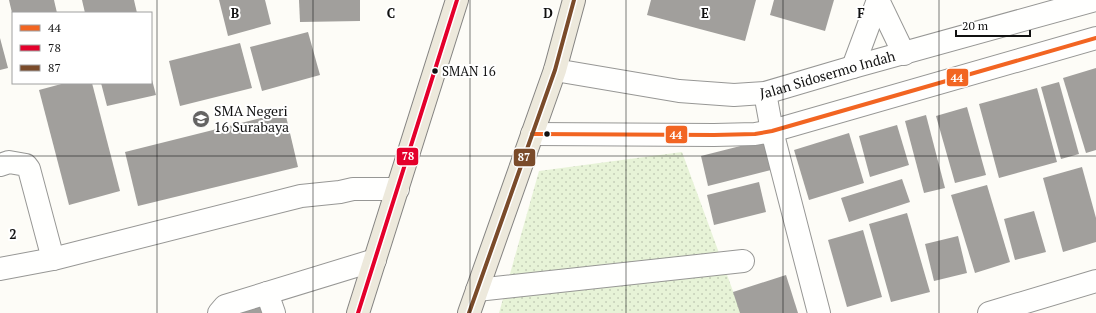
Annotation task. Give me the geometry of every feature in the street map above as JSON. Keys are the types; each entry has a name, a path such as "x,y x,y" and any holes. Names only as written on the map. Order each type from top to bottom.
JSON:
{"main road":[{"path":"358,313 457,0"},
{"path":"469,313 555,70 574,0"}],"street":[{"path":"878,0 904,54"},
{"path":"854,67 878,0"},
{"name":"Jalan Sidosermo Indah","path":"555,70 679,91 734,95 765,93 1095,0"},
{"path":"532,134 755,134 772,131 1096,38"},
{"path":"765,93 772,131 819,313"},
{"path":"0,165 9,162 26,165 29,169 53,259"},
{"path":"0,269 53,259 301,196 340,192 353,189 398,189"},
{"path":"218,313 225,306 375,260"},
{"path":"477,290 743,262"},
{"path":"989,313 1096,281"},
{"path":"267,293 274,313"}],"green space":[{"path":"682,152 741,313 499,313 539,171"}],"building":[{"path":"9,0 54,0 57,12 12,12"},
{"path":"82,0 134,0 137,12 85,12"},
{"path":"219,0 265,0 271,24 228,36"},
{"path":"299,0 360,0 360,21 300,22"},
{"path":"651,0 756,0 745,41 647,15"},
{"path":"774,0 834,0 825,31 770,15"},
{"path":"308,32 320,75 262,91 250,47"},
{"path":"0,38 8,68 0,70"},
{"path":"240,43 252,88 180,106 169,61"},
{"path":"1096,68 1096,150 1086,153 1063,78"},
{"path":"152,80 156,95 107,106 101,84 152,84"},
{"path":"1059,82 1079,154 1061,159 1041,87"},
{"path":"61,84 92,84 120,191 69,205 39,90"},
{"path":"1037,88 1057,162 999,178 979,104"},
{"path":"967,107 986,175 955,183 936,116"},
{"path":"285,112 298,167 138,206 125,152"},
{"path":"926,115 945,188 924,193 905,121"},
{"path":"897,125 909,165 870,177 859,136"},
{"path":"849,133 864,183 809,200 794,150"},
{"path":"764,140 771,170 708,186 701,156"},
{"path":"1082,167 1096,218 1096,242 1063,252 1043,178"},
{"path":"902,179 910,202 849,222 841,198"},
{"path":"759,182 766,212 714,225 707,195"},
{"path":"987,185 1010,262 975,273 951,195"},
{"path":"1034,211 1046,252 1015,260 1004,219"},
{"path":"907,213 930,292 891,302 869,224"},
{"path":"863,230 882,297 847,307 828,240"},
{"path":"958,236 967,273 934,281 925,244"},
{"path":"786,275 798,313 740,313 733,292"},
{"path":"262,303 266,313 234,313"}],"transit line":[{"name":"78","path":"358,313 457,0"},
{"name":"87","path":"469,313 555,70 574,0"},
{"name":"44","path":"532,134 755,134 772,131 1096,38"}],"place":[{"name":"SMAN 16","path":"435,71"},
{"name":"SMA Negeri 16 Surabaya","path":"201,119"}]}
